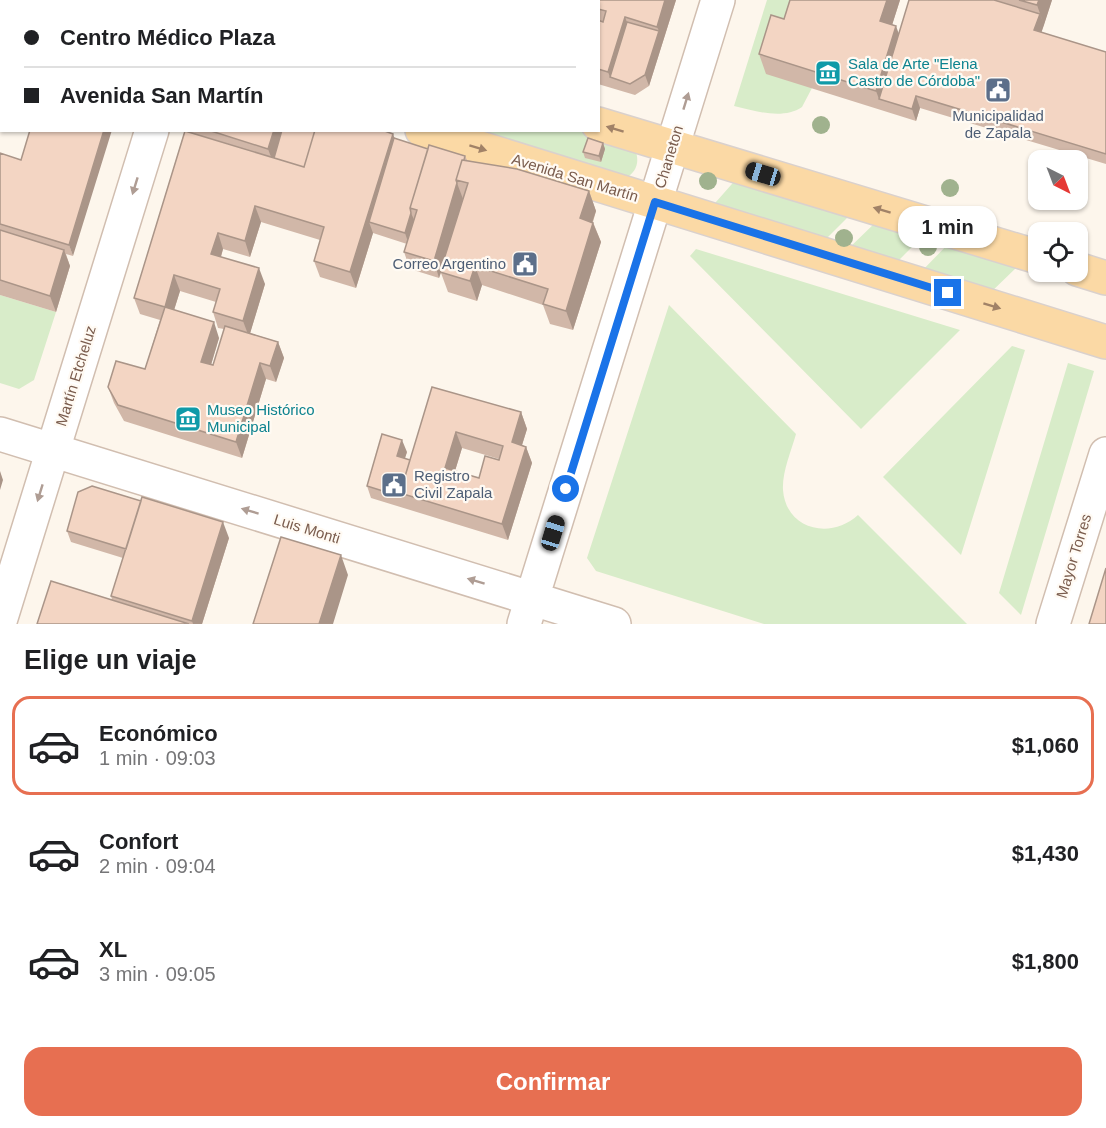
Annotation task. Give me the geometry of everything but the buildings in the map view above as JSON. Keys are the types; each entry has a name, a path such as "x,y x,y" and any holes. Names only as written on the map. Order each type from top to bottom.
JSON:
{"main road":[{"path":"600,125 1028,254"},
{"name":"Avenida San Martín","path":"428,132 1106,342"},
{"path":"1088,272 1106,278"}],"street":[{"name":"Chaneton","path":"528,611 718,0"},
{"name":"Martín Etcheluz","path":"0,621 151,132"},
{"name":"Luis Monti","path":"0,434 528,611 614,624"},
{"name":"Mayor Torres","path":"1053,624 1106,454"}],"green space":[{"path":"767,0 803,0 812,88 802,107 786,113 769,113 734,106"},
{"path":"453,132 595,132 635,149 637,162 635,170 624,179"},
{"path":"739,176 854,211 820,245 708,211"},
{"path":"879,219 926,233 892,267 845,252"},
{"path":"951,241 1022,262 987,296 918,275"},
{"path":"696,249 960,330 861,429 690,256"},
{"path":"0,295 56,312 34,380 19,389 0,383"},
{"path":"669,305 796,434 783,483 786,504 792,514 801,522 823,529 847,523 858,515 967,624 764,624 596,571 587,558"},
{"path":"1012,346 1025,350 961,555 883,477"},
{"path":"1068,363 1094,371 1021,615 999,593"}],"place":[{"name":"Sala de Arte \"Elena Castro de Córdoba\"","path":"828,73"},
{"name":"Municipalidad de Zapala","path":"998,90"},
{"name":"Correo Argentino","path":"525,264"},
{"name":"Museo Histórico Municipal","path":"188,419"},
{"name":"Registro Civil Zapala","path":"394,485"}],"route":[{"path":"566,489 655,202 948,293"}]}
